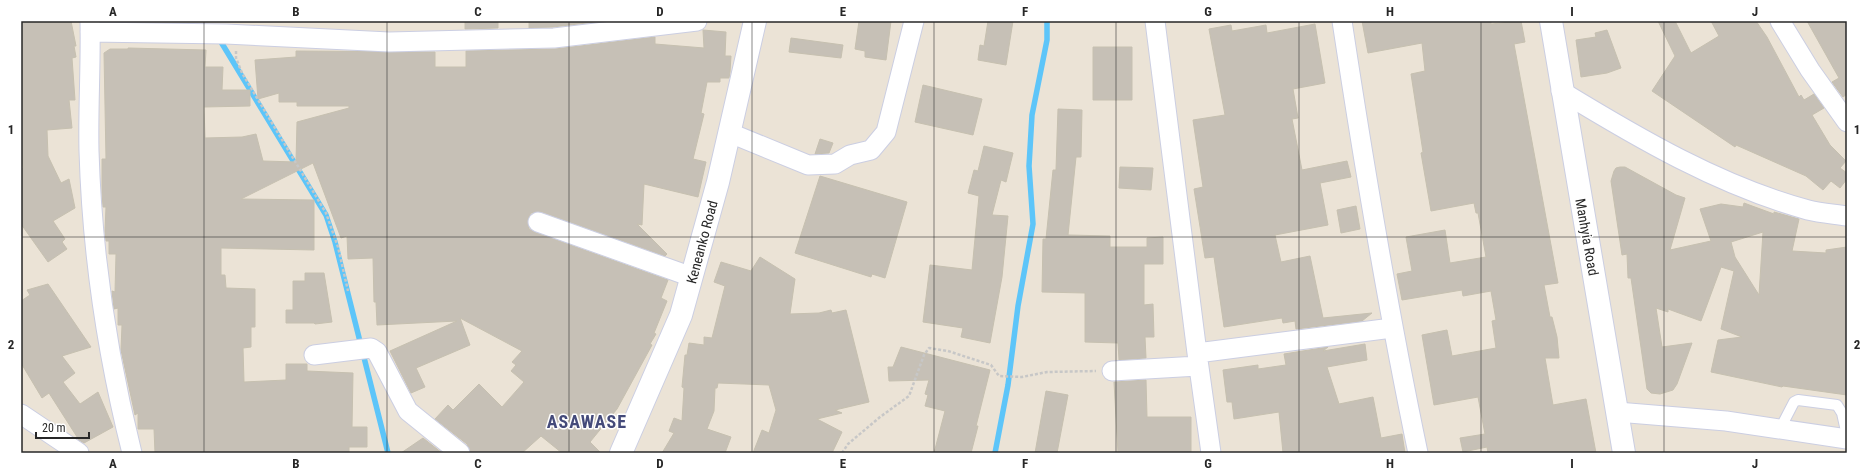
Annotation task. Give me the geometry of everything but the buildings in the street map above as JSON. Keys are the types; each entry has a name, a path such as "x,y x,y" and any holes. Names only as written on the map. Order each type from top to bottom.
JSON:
{"street":[{"path":"132,453 118,397 99,289 89,151 90,26 206,35 389,42 554,38 697,21"},
{"name":"Keneanko Road","path":"621,453 681,314 730,133 755,21"},
{"path":"730,133 808,166 835,164 850,155 871,150 886,132 914,21"},
{"path":"1155,21 1211,453"},
{"path":"1342,21 1392,328 1418,453"},
{"name":"Manhyia Road","path":"1551,21 1624,453"},
{"path":"1780,21 1810,70 1847,122"},
{"path":"1562,91 1609,121 1682,159 1756,193 1809,210 1847,216"},
{"path":"538,222 692,277"},
{"path":"1112,371 1198,360 1392,328"},
{"path":"314,355 363,350 377,352 389,378 408,411 460,453"},
{"path":"1617,412 1726,421 1847,439"},
{"path":"21,414 79,453"}],"lane":[{"path":"1780,429 1794,402 1798,400 1837,405 1842,413 1847,436"}],"path":[{"path":"232,35 236,58 242,72 326,212 338,247 348,291"},
{"path":"842,453 848,444 875,421 909,396 924,355 929,348 948,351 990,365 999,376 1022,377 1047,372 1112,371"}],"waterway":[{"path":"995,453 1008,385 1018,306 1033,224 1029,166 1032,115 1047,40 1047,21"},
{"path":"218,37 326,215 335,242 388,453"}],"district":[{"name":"ASAWASE","path":"587,421"}]}
